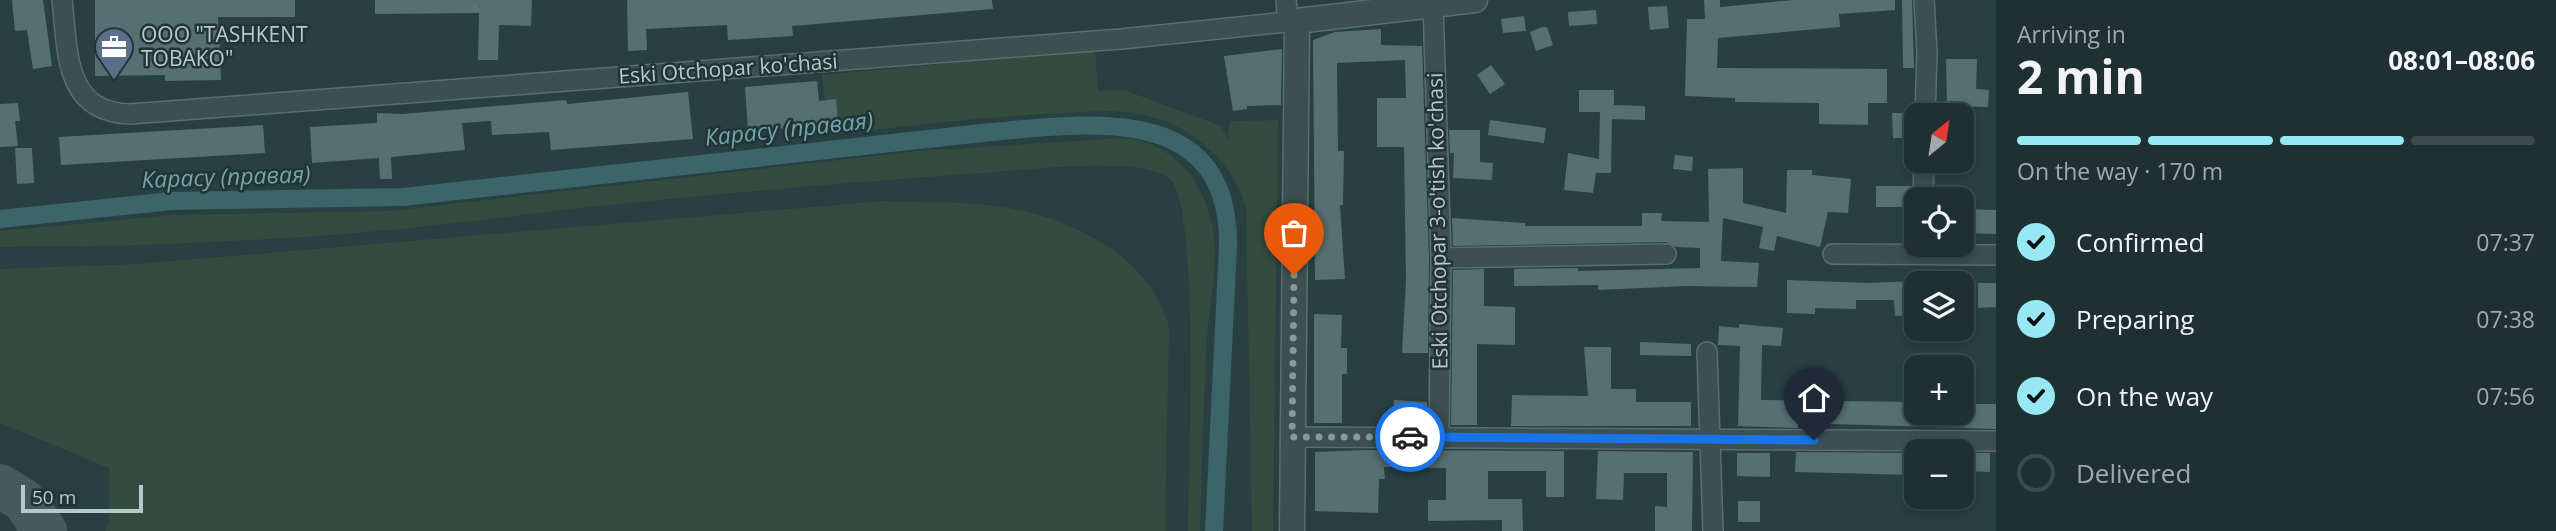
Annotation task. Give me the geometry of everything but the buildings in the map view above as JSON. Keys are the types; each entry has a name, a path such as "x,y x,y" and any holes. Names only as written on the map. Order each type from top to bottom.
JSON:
{"street":[{"name":"Eski Otchopar ko'chasi","path":"62,0 70,70 77,86 100,107 130,114 1121,39 1290,14 1475,0"},
{"path":"1924,0 1926,103"},
{"name":"Eski Otchopar 3-o'tish ko'chasi","path":"1433,4 1441,258 1439,437"},
{"path":"1290,14 1292,531"},
{"path":"1833,254 1904,251"},
{"path":"1441,258 1666,254"},
{"path":"1974,254 1996,255"},
{"path":"1707,352 1713,531"},
{"path":"1292,437 1996,441"}],"green space":[{"path":"1095,50 1098,91 1124,90 1221,126 1228,139 1230,121 1278,120 1273,531 1252,531 1246,209 1233,178 1211,151 1197,139 1167,122 1139,114 1114,112 994,117 823,136 822,126 838,124 835,99 825,100 822,75"},
{"path":"1124,138 1144,142 1162,150 1190,174 1208,208 1213,227 1215,260 1207,341 1200,531 1188,531 1190,347 1186,240 1180,202 1171,180 1158,172 1110,166 1052,167 599,206 331,235 166,244 0,247 0,231 173,215 390,211 918,151"},
{"path":"884,201 984,204 1052,219 1102,243 1124,259 1143,278 1159,301 1169,327 1165,531 105,531 109,521 109,468 0,423 0,269 137,264"}],"waterway":[{"name":"Карасу (правая)","path":"0,219 171,201 403,197 1029,128 1110,126 1147,132 1180,144 1206,166 1222,199 1228,246 1214,531"}],"taxiway":[{"path":"0,486 23,500 45,531"}],"railway":[{"path":"475,0 475,11"}],"way so far":[{"path":"1294,275 1292,437 1410,437"}],"place":[{"name":"OOO \"TASHKENT TOBAKO\"","path":"114,81"}],"route":[{"path":"1410,437 1814,440"}]}
